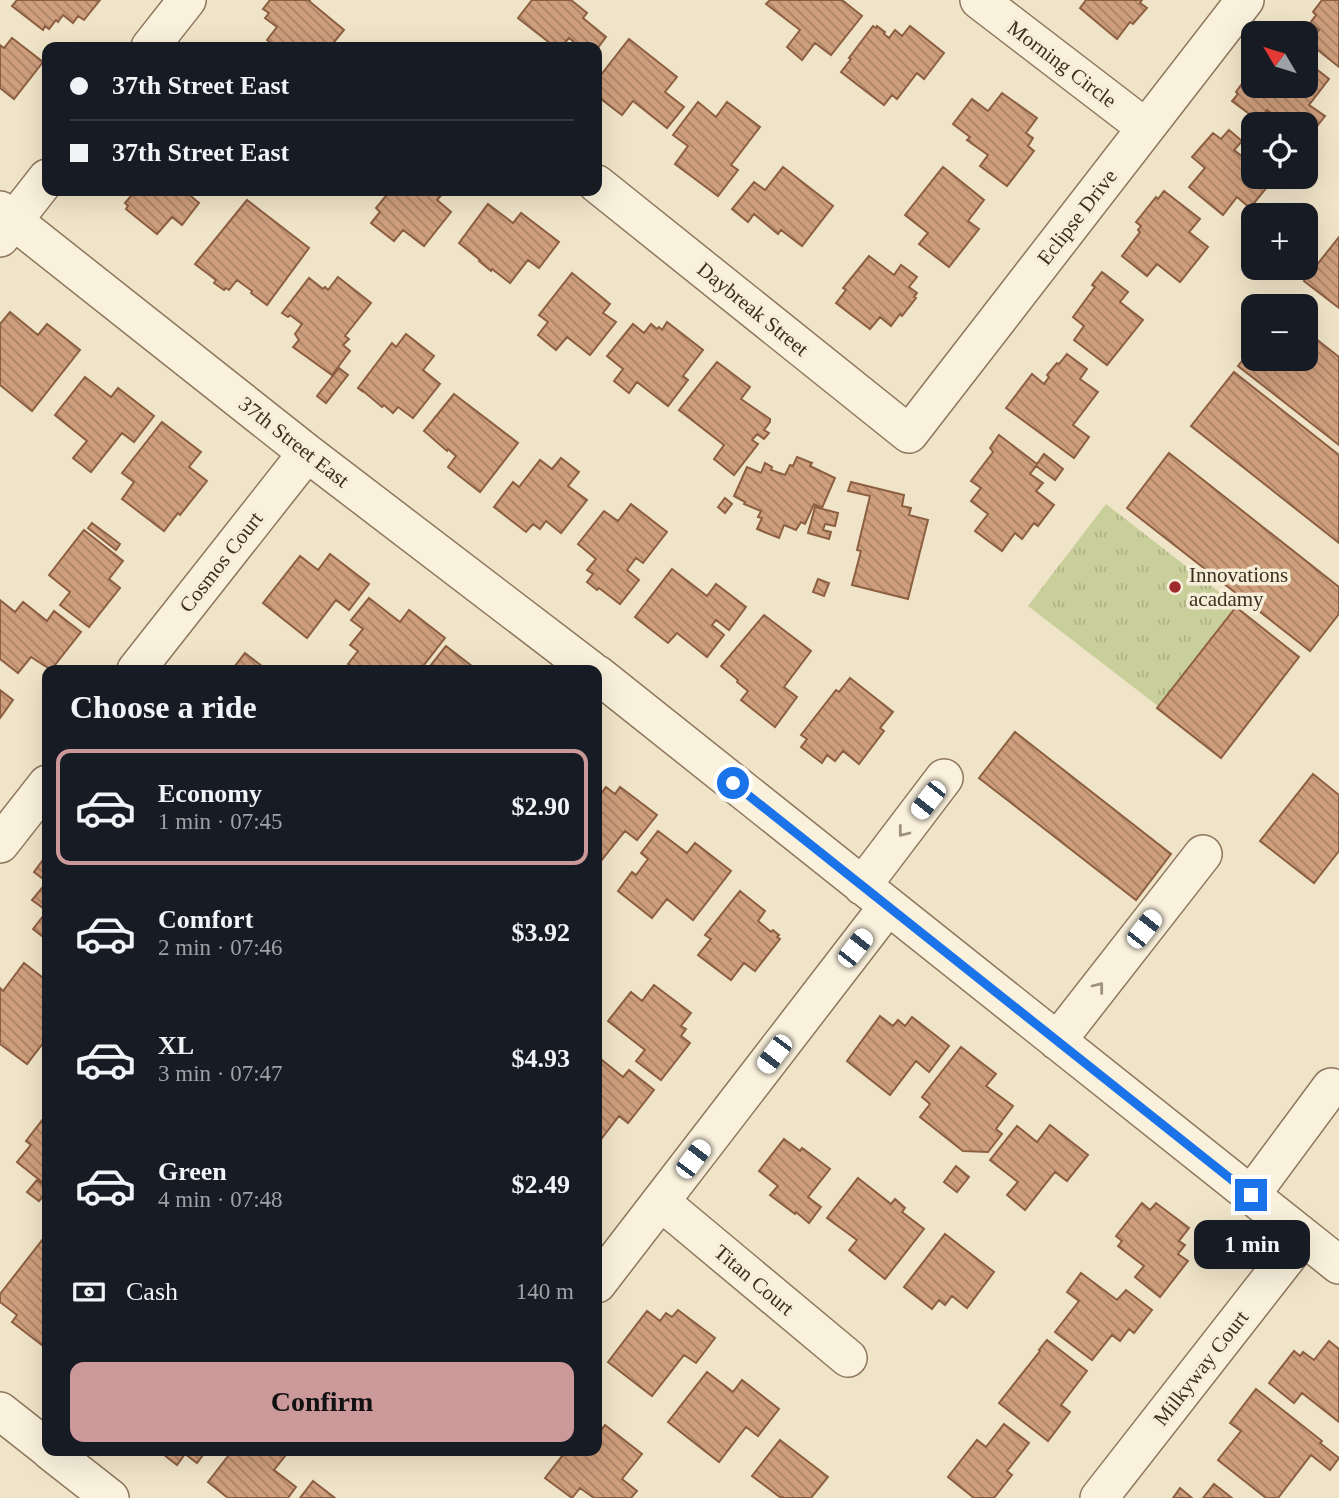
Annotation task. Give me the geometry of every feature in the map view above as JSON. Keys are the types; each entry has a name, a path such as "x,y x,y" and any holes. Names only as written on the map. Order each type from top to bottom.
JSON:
{"street":[{"path":"154,42 187,0"},
{"name":"Morning Circle","path":"979,0 1146,128"},
{"name":"Eclipse Drive","path":"909,434 1245,0"},
{"path":"4,223 42,183"},
{"name":"Daybreak Street","path":"602,188 909,434"},
{"name":"37th Street East","path":"4,223 307,453 579,665"},
{"name":"Cosmos Court","path":"140,665 307,453"},
{"name":"37th Street East","path":"602,683 1339,1265"},
{"path":"602,1278 661,1202 875,896 944,778"},
{"path":"0,844 42,790"},
{"path":"1057,1041 1203,854"},
{"path":"1251,1195 1331,1087"},
{"name":"Titan Court","path":"661,1202 848,1358"},
{"name":"Milkyway Court","path":"1099,1498 1303,1237"},
{"path":"0,1411 42,1444"},
{"path":"58,1456 110,1498"}],"green space":[{"path":"1106,504 1236,605 1158,706 1028,606"}],"building":[{"path":"17,0 100,0 84,20 78,16 73,23 63,15 49,29 45,26 43,30 12,6"},
{"path":"270,0 310,0 344,30 334,42 270,42 267,40 277,27 265,18 269,13 263,9"},
{"path":"532,0 571,0 587,13 583,18 606,37 602,42 574,42 569,38 565,42 549,42 518,18"},
{"path":"770,0 842,0 862,16 831,55 815,43 802,60 787,47 800,30 766,4"},
{"path":"1086,0 1142,0 1140,3 1147,8 1133,24 1130,22 1117,39 1080,8"},
{"path":"1322,0 1339,0 1339,67 1318,50 1318,21 1312,21 1316,15 1313,12"},
{"path":"873,26 885,32 889,38 895,30 902,36 910,26 944,53 924,79 917,73 897,99 892,95 884,105 841,72"},
{"path":"12,38 42,61 14,99 0,88 0,45 4,48"},
{"path":"629,39 677,77 665,92 684,107 667,128 633,101 622,115 602,100 602,74"},
{"path":"1318,70 1329,79 1318,93"},
{"path":"1241,85 1241,98 1314,98 1309,105 1325,116 1318,125 1318,112 1247,112 1232,101 1238,94 1236,92"},
{"path":"1002,93 1037,118 1026,133 1033,138 1028,146 1034,151 1007,186 980,166 988,155 967,140 970,137 953,124 972,99 988,111"},
{"path":"698,102 716,117 727,102 760,127 731,165 738,170 718,196 675,164 688,146 673,135"},
{"path":"1229,130 1241,140 1234,150 1241,156 1241,189 1265,189 1254,203 1244,203 1237,197 1223,215 1189,187 1205,168 1192,157 1213,133 1221,139"},
{"path":"783,167 833,206 802,246 781,230 778,234 754,214 748,222 732,209 754,182 765,190"},
{"path":"943,167 984,200 968,221 979,229 949,267 919,244 928,233 905,215"},
{"path":"1164,191 1200,219 1189,232 1208,247 1180,282 1157,264 1147,276 1122,256 1140,232 1138,230 1141,226 1136,222"},
{"path":"131,196 191,196 199,203 182,225 172,217 157,234 126,209 128,206 125,203"},
{"path":"386,196 440,196 437,200 451,212 424,246 403,230 394,241 371,223 380,212 376,208"},
{"path":"247,200 309,248 267,305 237,280 229,290 224,290 214,283 216,280 195,264"},
{"path":"488,204 513,223 521,213 559,242 539,268 528,260 510,283 492,269 491,271 459,243"},
{"path":"1339,237 1339,308 1304,281 1318,280 1318,263"},
{"path":"869,256 894,275 901,265 917,277 909,287 917,293 914,297 916,298 891,326 880,317 870,329 836,303 846,290 843,288"},
{"path":"1102,272 1128,292 1120,302 1143,320 1107,365 1074,340 1084,326 1073,317 1095,287 1092,285"},
{"path":"572,273 610,304 603,313 616,322 590,355 567,337 556,350 538,335 548,322 539,315"},
{"path":"338,277 371,303 345,336 349,339 343,345 350,351 332,375 293,347 299,340 295,334 302,324 290,315 288,317 282,313 309,278 328,290"},
{"path":"10,312 38,335 47,324 80,350 32,411 0,385 0,324"},
{"path":"667,322 703,350 683,376 688,380 668,406 637,382 629,393 614,381 623,369 607,356 633,324 644,333 651,324 662,330"},
{"path":"406,334 434,356 423,370 440,384 413,418 398,407 393,413 384,405 382,407 358,388 392,343 396,347"},
{"path":"1318,340 1339,357 1339,445 1244,371 1318,371"},
{"path":"1067,354 1087,369 1080,379 1098,392 1073,425 1089,437 1074,458 1006,408 1032,374 1044,384 1049,377 1047,375"},
{"path":"717,362 750,387 741,399 770,419 764,430 769,433 764,439 757,434 752,440 758,444 734,475 714,459 724,445 679,410"},
{"path":"339,368 348,375 326,403 317,396"},
{"path":"1234,372 1339,455 1339,543 1191,426"},
{"path":"85,377 111,397 118,388 154,416 134,442 122,433 91,472 73,458 87,441 55,415"},
{"path":"454,394 518,443 480,492 448,467 456,456 424,431"},
{"path":"162,422 201,452 189,467 207,481 164,531 122,499 134,482 122,473"},
{"path":"999,435 1037,464 1044,454 1063,469 1055,480 1036,466 1030,474 1043,483 1036,491 1054,505 1038,526 1034,523 1022,539 1015,533 1002,551 975,531 988,514 971,501 981,488 971,481 993,452 990,448"},
{"path":"1169,453 1339,587 1339,614 1310,651 1127,508"},
{"path":"797,457 835,478 822,508 814,504 805,524 801,522 796,530 784,525 779,538 757,529 762,518 758,517 761,511 744,504 745,502 734,496 747,467 761,473 765,463 772,467 771,470 785,475"},
{"path":"561,458 579,472 568,486 587,500 561,533 546,521 540,529 533,524 526,532 494,507 513,482 519,487 540,460 552,469"},
{"path":"851,482 904,495 902,506 911,508 909,515 928,520 908,599 852,585 870,496 848,491"},
{"path":"725,498 732,504 725,513 718,507"},
{"path":"631,504 667,532 643,563 636,558 627,570 639,580 620,604 587,582 593,574 587,570 596,559 578,544 604,511 618,521"},
{"path":"815,507 838,513 835,526 825,524 823,530 831,532 829,539 808,533"},
{"path":"92,523 120,544 116,550 88,528"},
{"path":"84,530 123,561 109,579 120,588 89,627 60,605 70,592 49,575"},
{"path":"330,554 369,584 349,610 336,600 307,638 263,603 300,556 318,570"},
{"path":"672,569 707,596 716,584 746,607 729,630 716,620 712,625 724,635 707,657 677,633 668,643 635,617"},
{"path":"818,579 829,583 824,596 813,592"},
{"path":"369,598 400,622 409,610 445,638 424,665 349,665 358,651 350,645 363,629 351,620"},
{"path":"0,600 15,612 23,602 47,621 54,611 81,632 55,665 43,665 31,657 18,673 0,659"},
{"path":"1236,607 1299,657 1221,758 1157,708"},
{"path":"764,615 811,651 784,687 797,697 775,727 741,700 748,691 721,666"},
{"path":"446,646 471,665 431,665"},
{"path":"245,653 261,665 236,665"},
{"path":"850,678 893,712 880,728 884,731 859,764 843,751 835,761 827,755 822,763 801,747 807,739 801,735 836,690 839,692"},
{"path":"0,690 13,700 0,718"},
{"path":"1015,732 1171,854 1136,900 979,778"},
{"path":"1313,774 1339,795 1339,851 1314,883 1260,841"},
{"path":"606,787 615,794 620,787 657,815 637,840 625,831 602,860 602,792"},
{"path":"658,831 687,853 695,843 731,871 693,920 667,899 652,918 618,891 632,872 636,875 648,859 641,853"},
{"path":"42,861 42,878 34,872"},
{"path":"42,888 42,907 32,900"},
{"path":"740,891 765,911 758,921 771,932 773,930 780,939 755,971 744,963 731,980 698,955 711,939 705,935"},
{"path":"42,917 42,936 33,929"},
{"path":"24,963 42,977 42,1044 27,1064 0,1044 0,988 3,991"},
{"path":"654,985 691,1013 681,1026 686,1029 681,1036 690,1043 661,1080 636,1061 645,1050 608,1021 631,992 642,1001"},
{"path":"880,1016 893,1026 898,1020 905,1026 912,1017 949,1046 929,1072 916,1061 890,1095 847,1061"},
{"path":"961,1047 996,1074 986,1086 1013,1106 996,1129 1002,1134 988,1152 963,1151 920,1117 930,1104 922,1097"},
{"path":"602,1060 623,1077 629,1070 654,1090 628,1123 619,1116 602,1138"},
{"path":"42,1120 42,1182 17,1162 31,1145 26,1141"},
{"path":"1050,1125 1088,1155 1067,1181 1055,1172 1025,1210 1007,1195 1018,1182 990,1160 1017,1126 1037,1142"},
{"path":"784,1139 800,1151 802,1148 830,1169 808,1197 821,1207 809,1223 770,1195 778,1186 759,1171"},
{"path":"956,1166 969,1177 957,1192 944,1182"},
{"path":"858,1178 891,1204 895,1199 905,1208 902,1212 924,1229 885,1279 849,1250 857,1240 827,1218"},
{"path":"37,1180 42,1184 42,1197 39,1201 27,1192"},
{"path":"1142,1203 1150,1210 1156,1203 1189,1228 1179,1241 1185,1245 1178,1254 1188,1261 1160,1297 1135,1277 1144,1266 1118,1246 1122,1241 1116,1236"},
{"path":"945,1234 994,1272 967,1308 952,1296 945,1305 939,1300 932,1309 904,1287"},
{"path":"42,1240 42,1345 12,1322 17,1315 0,1302 0,1294"},
{"path":"1081,1273 1117,1300 1126,1290 1152,1310 1134,1333 1129,1329 1120,1341 1112,1335 1092,1360 1055,1332 1079,1301 1067,1292"},
{"path":"678,1310 715,1338 696,1363 684,1355 652,1396 608,1362 647,1311 660,1321 666,1313 672,1317"},
{"path":"1047,1340 1087,1371 1061,1405 1070,1412 1048,1441 999,1403"},
{"path":"1329,1341 1339,1349 1339,1422 1302,1393 1294,1403 1269,1383 1294,1351 1300,1356 1303,1352 1314,1360"},
{"path":"707,1372 733,1392 742,1380 779,1409 758,1436 746,1427 719,1462 668,1422"},
{"path":"1256,1389 1322,1441 1320,1443 1339,1458 1330,1470 1311,1455 1278,1498 1266,1498 1218,1460 1241,1431 1230,1423"},
{"path":"1004,1424 1029,1443 1007,1471 1012,1475 994,1498 974,1498 948,1477 977,1440 986,1447"},
{"path":"605,1425 642,1454 622,1479 637,1491 631,1498 594,1498 580,1488 572,1498 545,1478 562,1456 602,1456 602,1429"},
{"path":"780,1440 828,1477 811,1498 781,1498 752,1476"},
{"path":"165,1456 184,1456 177,1465"},
{"path":"188,1456 202,1456 197,1463"},
{"path":"228,1456 285,1456 274,1470 296,1487 288,1498 228,1498 208,1482"},
{"path":"313,1481 335,1498 300,1498"},
{"path":"1214,1484 1232,1498 1203,1498"},
{"path":"1180,1488 1192,1498 1173,1498"}],"place":[{"name":"Innovations acadamy","path":"1175,587"}],"route":[{"path":"733,783 1251,1195"}]}
